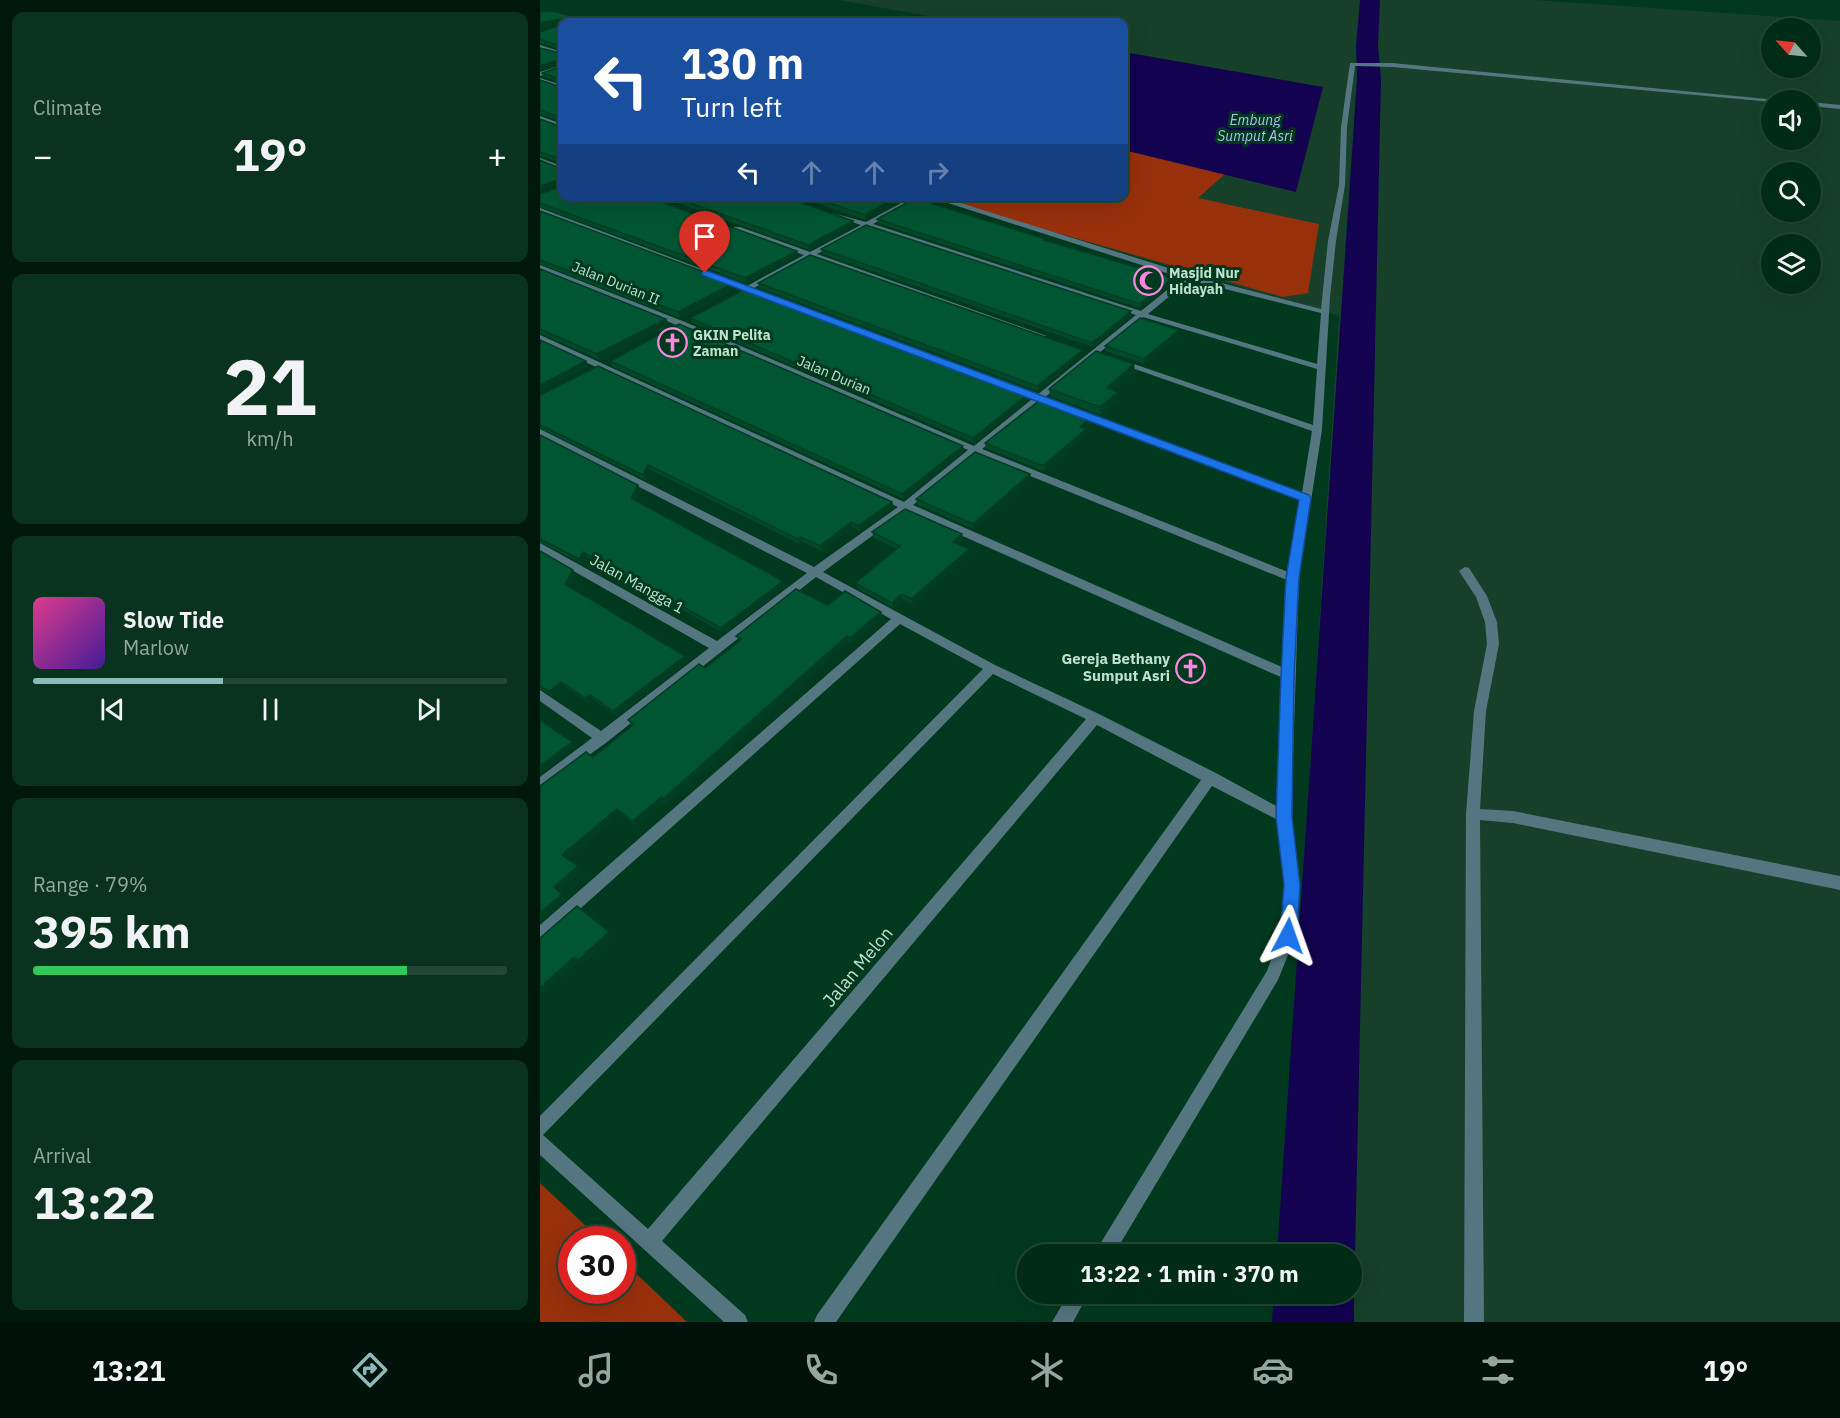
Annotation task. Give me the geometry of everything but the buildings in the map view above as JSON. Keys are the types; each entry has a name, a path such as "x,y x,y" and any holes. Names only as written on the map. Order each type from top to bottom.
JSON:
{"street":[{"path":"540,47 558,53"},
{"path":"549,50 558,47"},
{"path":"1109,1244 1273,975 1288,936 1292,885 1284,817 1287,675 1293,578 1317,430 1325,312 1332,241 1342,185 1344,127 1352,64 1387,64 1761,99"},
{"path":"540,74 558,68"},
{"path":"540,80 558,86"},
{"path":"1821,105 1840,107"},
{"path":"540,118 558,125"},
{"path":"540,160 558,167"},
{"path":"737,293 911,201"},
{"path":"945,201 1188,277 1325,312"},
{"path":"540,210 1305,498"},
{"path":"822,211 1322,369"},
{"path":"732,228 1047,337"},
{"name":"Jalan Durian II","path":"540,267 682,324"},
{"path":"540,785 815,572 905,506 1188,277"},
{"path":"672,330 691,319"},
{"name":"Jalan Durian","path":"682,324 976,450 1293,578"},
{"path":"540,338 905,506 1287,675"},
{"path":"591,372 611,361"},
{"path":"1114,361 1317,430"},
{"path":"540,432 815,572 992,668 1211,777 1284,817"},
{"name":"Jalan Mangga 1","path":"540,547 719,648"},
{"path":"1465,571 1481,596 1491,622 1493,644 1480,711 1473,814 1474,1322"},
{"path":"540,935 899,618"},
{"path":"540,1128 992,668"},
{"path":"540,695 602,738"},
{"name":"Jalan Melon","path":"650,1241 1095,718"},
{"path":"824,1322 1211,777"},
{"path":"1473,814 1513,818 1840,883"},
{"path":"540,1143 738,1322"},
{"path":"1062,1322 1073,1304"}],"shaded area":[{"path":"838,0 1535,0 1796,18 1761,18 1761,78 1821,78 1821,20 1840,21 1840,1322 1274,1322 1275,1304 1362,1304 1362,1244 1280,1244 1339,316 944,201 1128,201 1128,18 939,18"},
{"path":"1128,151 1225,174 1198,198 1319,224 1308,293 1283,297 945,201 1128,201"},
{"path":"540,1183 586,1226 558,1226 558,1304 636,1304 636,1273 687,1322 540,1322"}],"water":[{"name":"Embung Sumput Asri","path":"1128,53 1323,87 1296,192 1128,151"}],"waterway":[{"path":"1316,1244 1369,79 1367,46 1370,0"},
{"path":"1313,1322 1314,1304"}],"place":[{"name":"Masjid Nur Hidayah","path":"1148,281"},
{"name":"GKIN Pelita Zaman","path":"672,343"},
{"name":"Gereja Bethany Sumput Asri","path":"1191,668"}],"route":[{"path":"705,273 1305,498 1293,578 1287,675 1284,817 1292,885 1288,936"}]}
